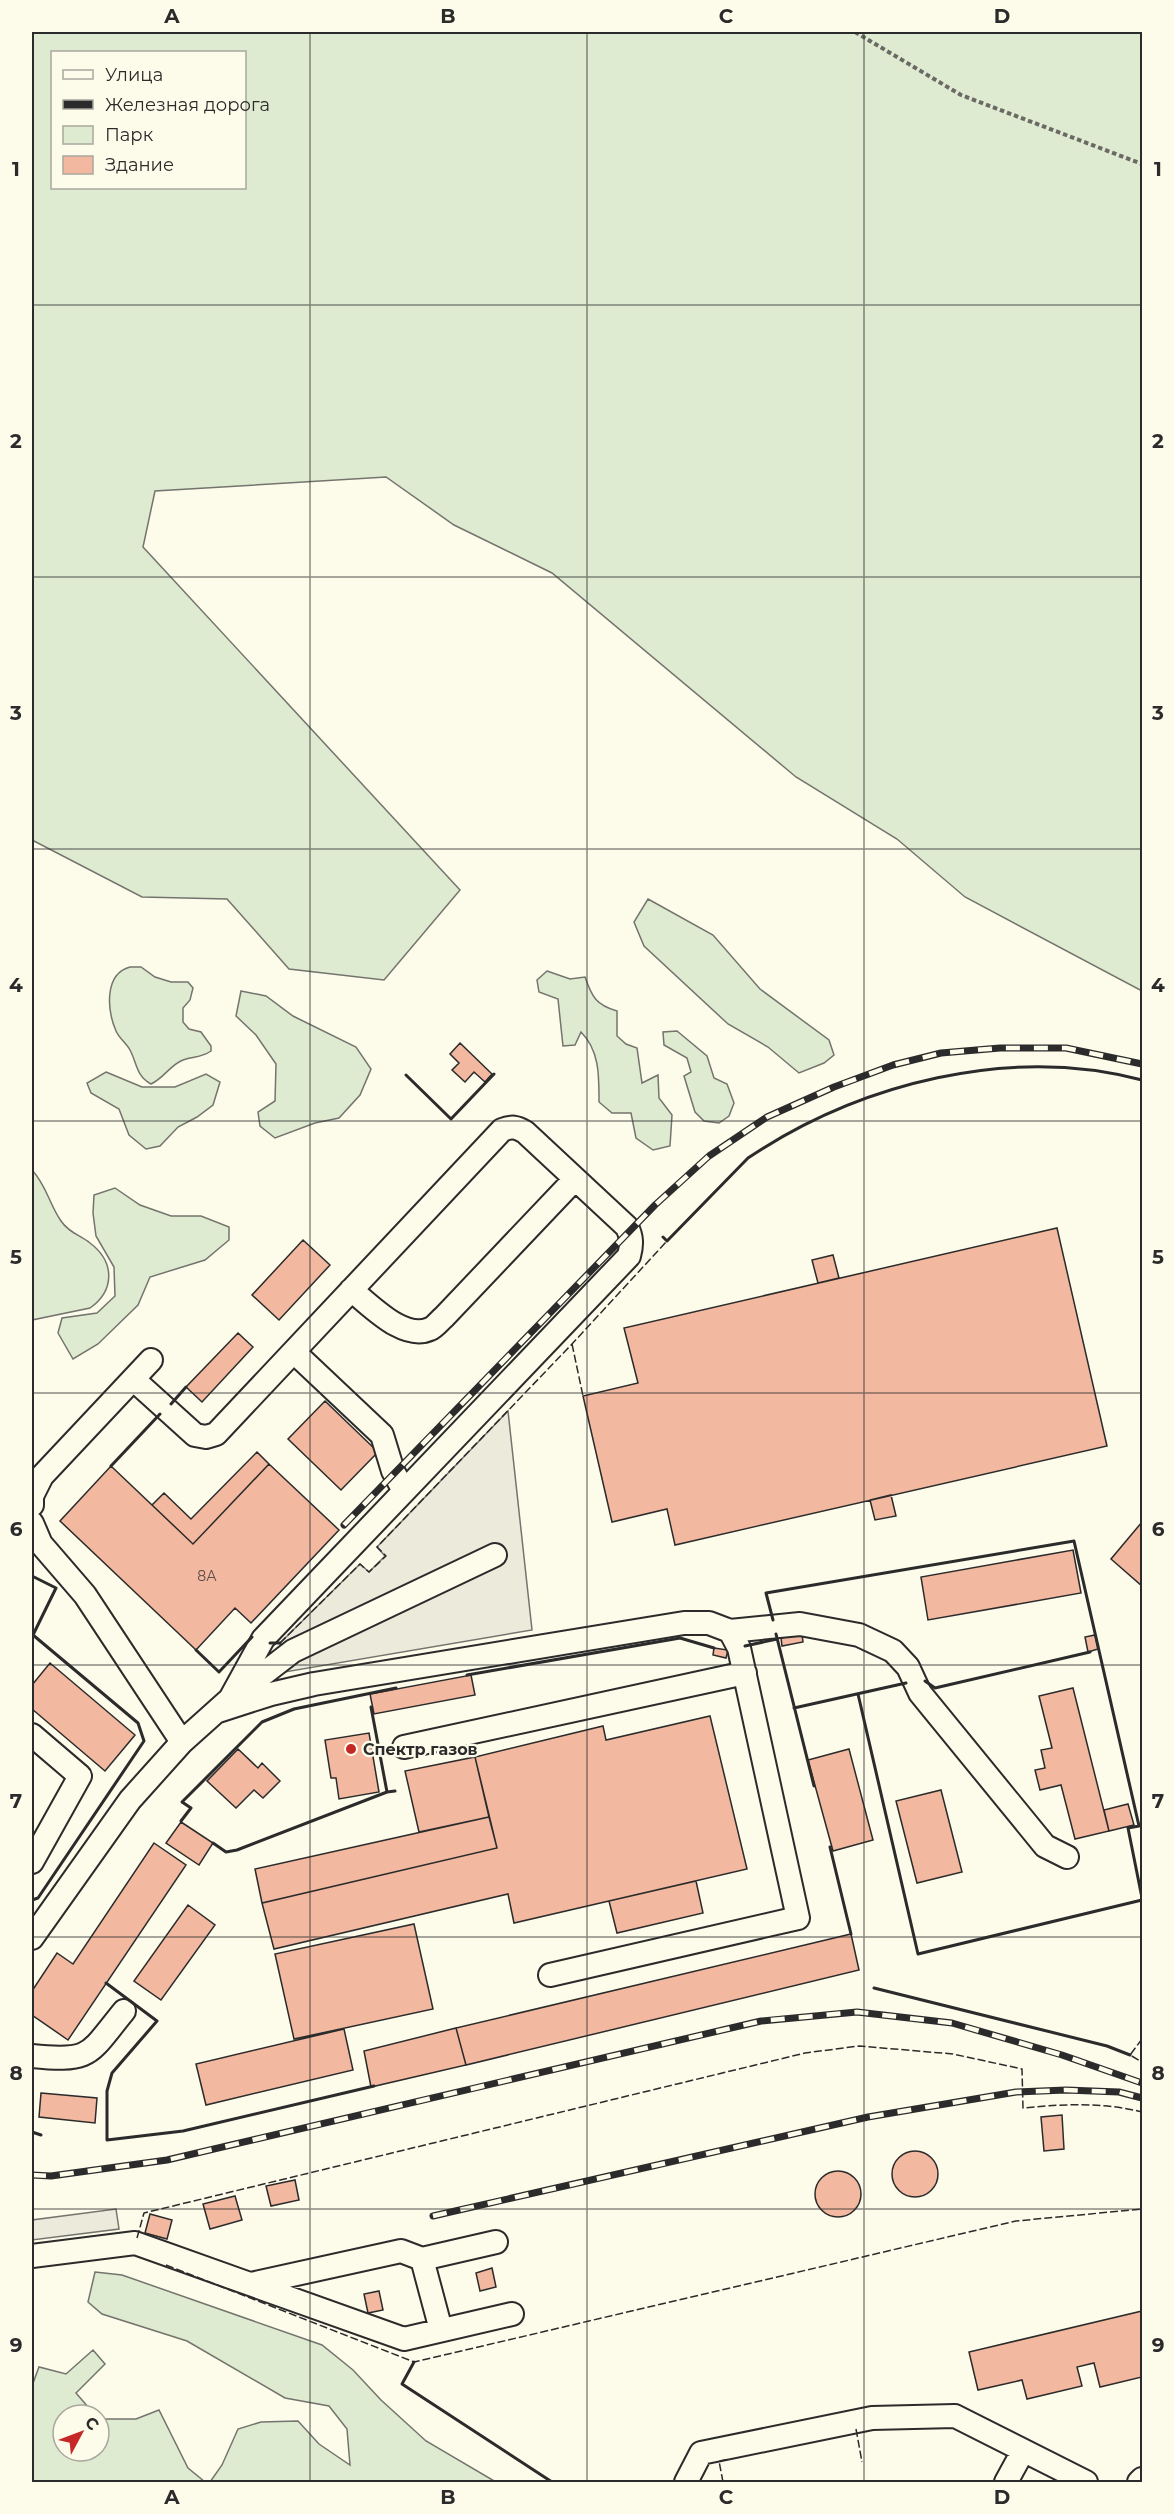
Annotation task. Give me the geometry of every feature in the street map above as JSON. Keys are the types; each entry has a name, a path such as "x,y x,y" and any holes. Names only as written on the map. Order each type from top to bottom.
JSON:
{"lane":[{"path":"133,1379 195,1436 206,1437 216,1434 502,1130 518,1128 525,1132 627,1227 632,1245 629,1256 263,1639 224,1705"},
{"path":"351,1290 409,1331 429,1329 444,1317 575,1179"},
{"path":"294,1352 382,1435 393,1471 404,1491"},
{"path":"32,1505 32,1496 42,1476 151,1360"},
{"path":"32,1523 41,1544 85,1595 182,1742"},
{"path":"32,1928 130,1800 182,1742 224,1705 293,1651 495,1555"},
{"path":"224,1705 314,1684 684,1623 709,1623 730,1631 800,1624 858,1635 893,1651 908,1667 920,1693 1045,1846 1066,1857"},
{"path":"550,1975 798,1918 745,1673 739,1648 730,1631"},
{"path":"405,1747 745,1673"},
{"path":"32,1735 81,1776 32,1862"},
{"path":"32,2056 67,2060 89,2054 124,2011"},
{"path":"251,2284 401,2251 422,2259 496,2241"},
{"path":"32,2256 135,2243 404,2339 512,2314"},
{"path":"422,2259 441,2330"},
{"path":"686,2482 701,2453 872,2418 955,2416 1086,2482"},
{"path":"1006,2482 1023,2451"},
{"path":"1139,2482 1143,2479"}],"path":[{"path":"855,32 961,95 1143,164"}],"green space":[{"path":"32,32 1142,32 1142,991 965,897 897,839 796,777 552,573 454,525 386,477 155,491 143,547 460,890 384,980 289,969 227,899 142,897 32,840"},
{"path":"648,899 713,935 760,989 829,1040 834,1055 824,1063 799,1073 768,1047 728,1024 644,946 634,922"},
{"path":"130,967 141,967 155,977 171,982 188,982 193,988 190,1000 183,1008 183,1022 189,1029 201,1032 211,1046 211,1051 178,1062 151,1084 142,1077 130,1050 116,1031 111,1013 112,985 122,971"},
{"path":"547,971 570,979 585,977 599,1003 617,1011 617,1036 626,1044 637,1048 642,1083 658,1075 659,1098 672,1115 670,1146 653,1150 636,1138 631,1113 612,1113 599,1102 597,1065 592,1047 581,1032 575,1045 563,1046 558,999 539,992 537,980"},
{"path":"241,991 266,996 293,1016 356,1047 371,1069 360,1095 339,1118 315,1123 275,1138 260,1126 258,1112 275,1101 276,1064 256,1035 236,1016"},
{"path":"677,1031 707,1056 714,1078 727,1084 734,1103 729,1116 719,1123 704,1121 695,1112 684,1076 691,1072 687,1058 664,1045 663,1032"},
{"path":"106,1072 142,1087 175,1087 206,1074 220,1082 213,1105 178,1127 160,1146 146,1149 129,1135 119,1109 91,1093 87,1083"},
{"path":"32,1170 41,1182 61,1221 98,1251 108,1267 109,1276 104,1293 90,1308 32,1320"},
{"path":"115,1188 140,1205 171,1216 201,1216 229,1227 229,1240 205,1260 150,1277 138,1305 98,1344 73,1359 58,1333 62,1318 97,1313 115,1296 114,1267 96,1236 93,1213 94,1195"},
{"path":"95,2272 122,2275 322,2345 353,2370 381,2400 426,2441 496,2482 210,2482 222,2465 238,2429 261,2422 298,2421 319,2444 350,2465 347,2429 329,2406 285,2398 187,2341 102,2314 88,2302"},
{"path":"93,2350 105,2364 76,2393 85,2403 51,2403 51,2463 111,2463 111,2419 136,2419 159,2410 188,2468 205,2482 32,2482 32,2386 39,2367 66,2374"}],"shaded area":[{"path":"508,1411 532,1630 285,1672 280,1643 360,1564 369,1572 385,1556 377,1547"},
{"path":"116,2209 119,2229 32,2240 32,2220"}],"building":[{"path":"460,1043 492,1074 485,1082 474,1072 465,1082 452,1070 459,1063 450,1054"},
{"path":"1057,1228 1107,1446 675,1545 667,1509 612,1522 583,1396 638,1383 624,1328"},
{"path":"303,1240 330,1265 279,1320 252,1295"},
{"path":"833,1255 839,1278 818,1283 812,1260"},
{"path":"238,1333 253,1347 202,1402 186,1387"},
{"path":"325,1401 378,1452 341,1490 288,1439"},
{"path":"257,1452 269,1464 193,1544 152,1505 164,1493 191,1519"},
{"path":"269,1464 339,1530 251,1623 235,1608 196,1650 60,1521 111,1466 193,1544"},
{"path":"891,1495 896,1516 875,1520 870,1500"},
{"path":"1142,1522 1142,1586 1111,1559"},
{"path":"1073,1550 1081,1593 928,1620 921,1577"},
{"path":"802,1634 803,1642 782,1646 781,1638"},
{"path":"1095,1635 1098,1649 1088,1652 1085,1637"},
{"path":"714,1648 728,1650 726,1658 713,1655"},
{"path":"50,1663 135,1735 105,1771 32,1709 32,1685"},
{"path":"471,1675 475,1695 374,1714 370,1694"},
{"path":"1073,1688 1109,1831 1075,1839 1061,1785 1040,1790 1035,1770 1045,1768 1041,1750 1052,1748 1039,1696"},
{"path":"710,1716 747,1869 514,1923 508,1894 274,1949 262,1903 497,1848 475,1757 603,1726 606,1740"},
{"path":"369,1733 379,1792 339,1799 336,1778 331,1778 325,1740"},
{"path":"238,1749 258,1768 262,1763 280,1781 263,1798 254,1790 236,1808 207,1781"},
{"path":"849,1749 873,1840 833,1851 808,1760"},
{"path":"475,1757 489,1817 419,1832 405,1771"},
{"path":"941,1790 962,1872 917,1883 896,1801"},
{"path":"1128,1804 1134,1825 1109,1831 1104,1810"},
{"path":"489,1817 497,1848 262,1903 255,1869"},
{"path":"181,1822 213,1843 199,1865 166,1843"},
{"path":"154,1843 186,1865 68,2040 32,2015 32,1991 57,1953 73,1964"},
{"path":"696,1881 703,1913 617,1933 609,1901"},
{"path":"188,1905 215,1925 161,2000 134,1981"},
{"path":"414,1924 433,2009 294,2039 275,1954"},
{"path":"851,1934 859,1970 466,2065 456,2028"},
{"path":"456,2028 466,2065 371,2087 364,2051"},
{"path":"344,2029 353,2070 206,2105 196,2064"},
{"path":"41,2093 97,2098 95,2123 39,2117"},
{"path":"1062,2115 1064,2149 1044,2151 1041,2117"},
{"path":"915,2151 924,2152 931,2158 937,2165 937,2183 931,2190 924,2196 915,2197 906,2196 899,2190 893,2183 892,2174 893,2165 899,2158 906,2152"},
{"path":"838,2171 847,2172 854,2178 860,2185 860,2203 854,2210 847,2216 838,2217 829,2216 822,2210 816,2203 815,2194 816,2185 822,2178 829,2172"},
{"path":"295,2180 299,2200 271,2206 266,2186"},
{"path":"235,2196 242,2220 210,2229 203,2204"},
{"path":"150,2214 172,2220 167,2239 145,2233"},
{"path":"492,2268 496,2287 480,2291 476,2273"},
{"path":"379,2291 383,2310 368,2313 364,2294"},
{"path":"1142,2311 1142,2377 1100,2387 1094,2363 1077,2367 1082,2386 1027,2399 1022,2380 978,2390 969,2352"}],"railway":[{"path":"344,1525 655,1205 709,1156 767,1117 834,1087 893,1065 941,1053 1000,1048 1066,1048 1142,1064"},
{"path":"32,2175 51,2176 167,2160 761,2021 857,2012 952,2023 1062,2055 1142,2083"},
{"path":"433,2216 868,2117 1016,2092 1066,2090 1119,2092 1142,2098"}],"fence":[{"path":"280,1643 360,1564 369,1572 386,1556 377,1547 572,1344 667,1241"},
{"path":"572,1344 583,1396"},
{"path":"1142,2039 1130,2055 1142,2062"},
{"path":"137,2238 144,2213 805,2053 859,2046 953,2054 1022,2069 1023,2108 1083,2105 1142,2112"},
{"path":"166,2265 414,2362 1016,2221 1142,2209"},
{"path":"856,2429 862,2462"},
{"path":"723,2482 719,2461 730,2459"}],"wall":[{"path":"663,1237 667,1241 748,1158 838,1109 887,1091 937,1078 989,1070 1040,1067 1092,1070 1142,1080"},
{"path":"406,1075 451,1119 494,1074"},
{"path":"171,1404 186,1387"},
{"path":"111,1466 160,1414"},
{"path":"773,1620 766,1593 1074,1541 1139,1826 1128,1828 1142,1898"},
{"path":"32,1576 56,1588 32,1637"},
{"path":"776,1634 814,1786"},
{"path":"32,1900 38,1898 144,1741 138,1723 33,1635"},
{"path":"196,1650 219,1672 252,1637"},
{"path":"467,1675 680,1638 714,1648"},
{"path":"745,1646 777,1639"},
{"path":"270,1643 280,1643"},
{"path":"925,1681 935,1688 1090,1652"},
{"path":"794,1708 906,1683"},
{"path":"181,1821 191,1808 182,1802 262,1722 294,1709 396,1688"},
{"path":"858,1694 918,1954 1142,1900"},
{"path":"371,1707 387,1792 395,1791"},
{"path":"213,1843 226,1852 237,1850 387,1792"},
{"path":"830,1847 851,1934"},
{"path":"106,1983 157,2021 112,2073 107,2091 107,2140 183,2131 374,2086"},
{"path":"874,1988 1107,2046 1130,2055"},
{"path":"32,2132 41,2135"},
{"path":"414,2362 402,2384 552,2482"}],"place":[{"name":"Спектр газов","path":"351,1749"}]}
